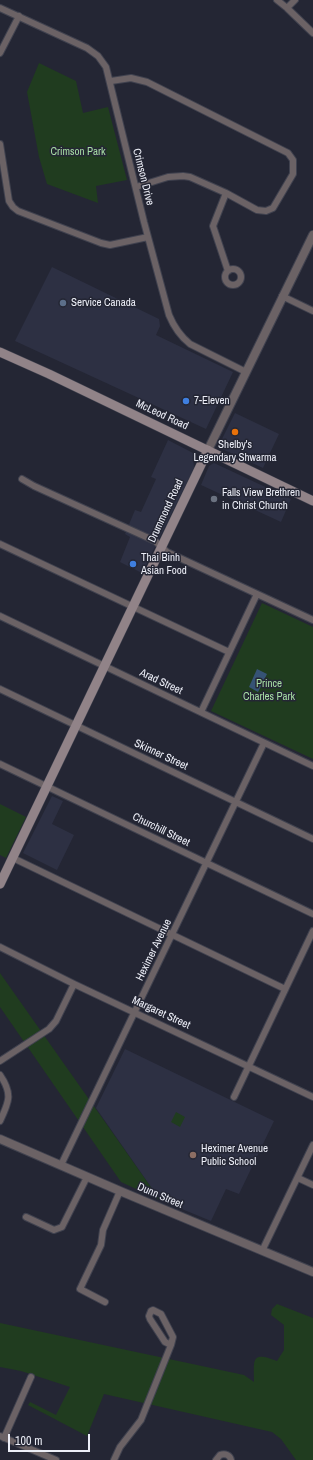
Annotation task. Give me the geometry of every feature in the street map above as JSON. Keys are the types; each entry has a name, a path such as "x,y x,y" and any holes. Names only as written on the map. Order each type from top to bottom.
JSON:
{"main road":[{"name":"McLeod Road","path":"0,352 313,501"},
{"name":"Drummond Road","path":"0,884 208,450"}],"street":[{"path":"277,0 313,32"},
{"path":"287,8 295,0"},
{"name":"Crimson Drive","path":"0,8 87,48 98,56 106,67 111,81 148,237 169,315 174,327 190,344 246,372"},
{"path":"0,53 19,16"},
{"path":"111,81 131,78 146,82 288,153 293,160 292,174 274,208 266,211 257,210 226,193 190,177 168,177 136,187"},
{"path":"0,144 9,201 12,207 18,212 110,245 148,237"},
{"path":"226,193 213,226 228,271"},
{"name":"Drummond Road","path":"208,450 313,235"},
{"path":"282,296 313,311"},
{"path":"22,479 34,486 155,541 168,552 313,620"},
{"path":"0,544 229,652"},
{"path":"201,712 257,594"},
{"name":"Arad Street","path":"0,616 313,766"},
{"name":"Skinner Street","path":"0,689 313,839"},
{"name":"Heximer Avenue","path":"61,1165 264,743"},
{"name":"Churchill Street","path":"0,764 313,914"},
{"path":"12,858 284,989"},
{"path":"234,1097 284,989 313,931"},
{"name":"Margaret Street","path":"0,947 74,984 313,1097"},
{"path":"0,1061 49,1029 56,1021 74,984"},
{"path":"0,1075 7,1085 8,1103 0,1122"},
{"name":"Dunn Street","path":"0,1139 313,1272"},
{"path":"262,1251 313,1146"},
{"path":"26,1217 54,1230 62,1227 87,1177"},
{"path":"298,1178 313,1185"},
{"path":"105,1302 80,1290 101,1245 102,1230 120,1191"},
{"path":"114,1460 120,1447 141,1420 170,1345 173,1337 161,1314 153,1310 151,1311 149,1316 150,1320 165,1342 170,1345"},
{"path":"31,1377 2,1437 56,1460"},
{"path":"216,1460 220,1455 225,1454 229,1456 231,1460"}],"shaded area":[{"path":"52,267 159,319 160,326 156,335 233,372 206,429 15,341"},
{"path":"235,413 279,434 263,468 222,449 219,445"},
{"path":"168,440 193,453 194,468 142,573 120,562 130,537 125,534 135,510 141,512 156,479 151,477"},
{"path":"214,463 291,499 281,522 201,485 209,466"},
{"path":"52,796 63,801 52,824 74,835 57,870 23,853"},
{"name":"Heximer Avenue Public School","path":"125,1049 274,1121 239,1194 226,1189 211,1221 160,1200 96,1108"}],"green space":[{"name":"Crimson Park","path":"39,63 76,81 83,113 108,107 127,180 96,186 98,203 47,184 39,157 27,92"},
{"name":"Prince Charles Park","path":"262,603 313,627 313,759 211,711"},
{"path":"0,804 26,817 6,858 0,855"},
{"path":"0,973 160,1200 121,1182 0,1007"},
{"path":"176,1112 185,1117 180,1127 171,1122"},
{"path":"277,1304 313,1318 313,1460 296,1460 281,1439 272,1432 104,1394 87,1436 28,1405 30,1402 56,1415 70,1387 21,1371 0,1367 0,1323 244,1375 254,1382 255,1360 258,1357 262,1357 277,1361 284,1350 284,1325 271,1315 272,1309"}],"water":[{"path":"257,669 267,674 258,692 249,687"}],"place":[{"name":"Service Canada","path":"63,303"},
{"name":"7-Eleven","path":"186,401"},
{"name":"Shelby's Legendary Shwarma","path":"235,432"},
{"name":"Falls View Brethren in Christ Church","path":"214,499"},
{"name":"Thai Binh Asian Food","path":"133,564"},
{"name":"Heximer Avenue Public School","path":"193,1155"}]}
